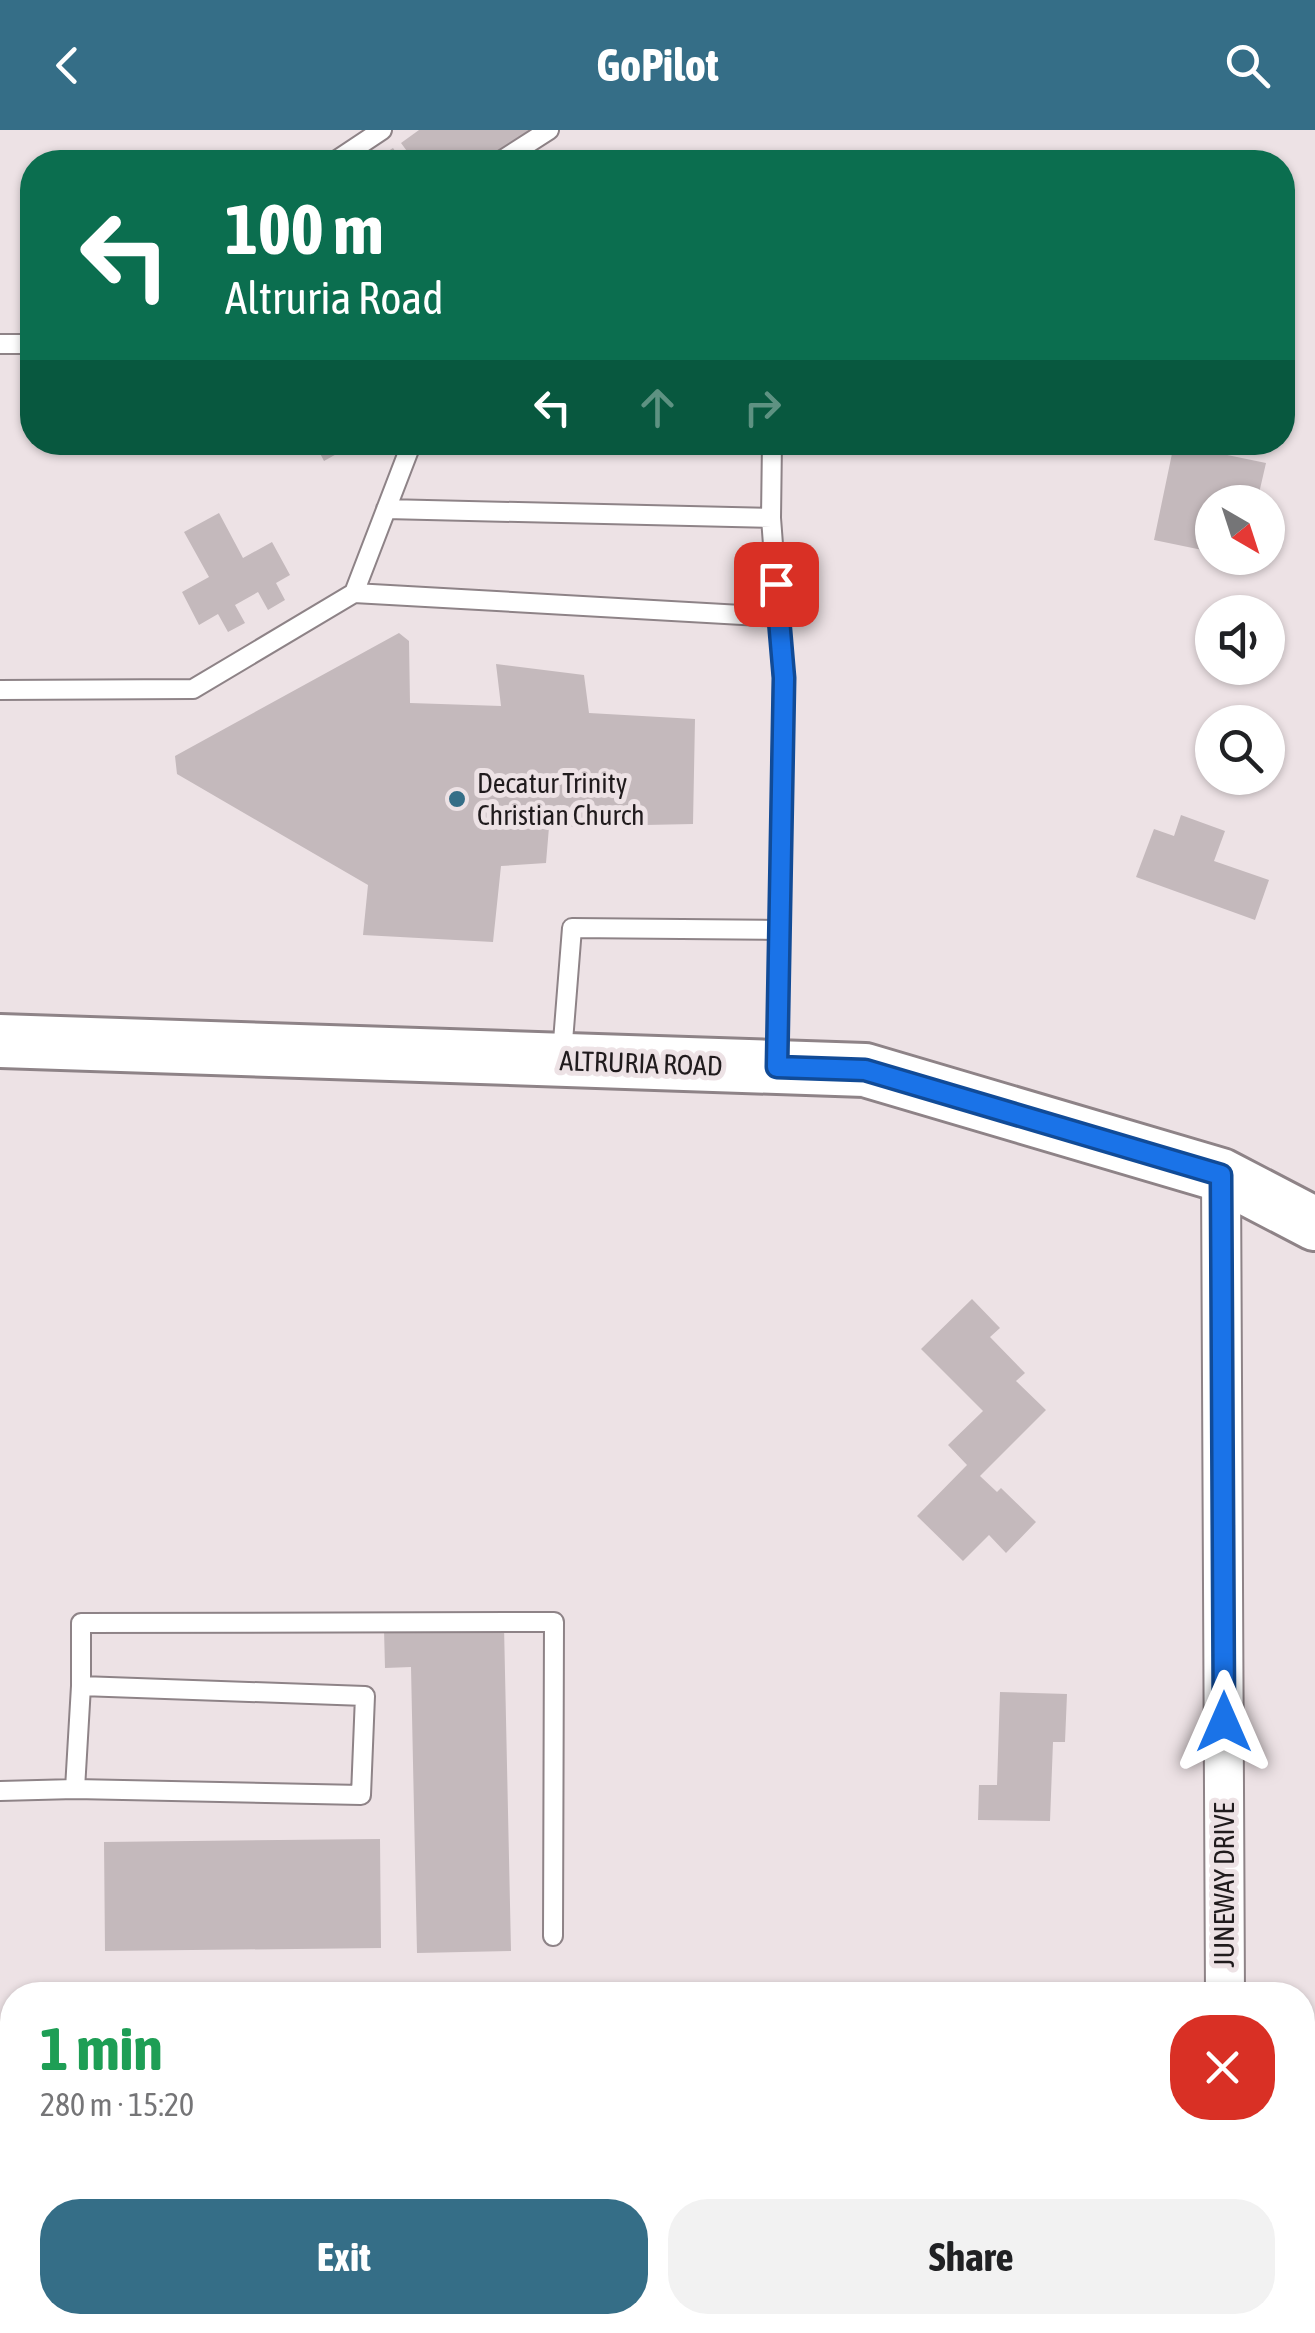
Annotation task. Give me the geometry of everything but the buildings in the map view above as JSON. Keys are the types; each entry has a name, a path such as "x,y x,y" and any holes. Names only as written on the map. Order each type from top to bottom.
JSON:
{"street":[{"name":"ALTRURIA ROAD","path":"0,1041 865,1070 1221,1175 1315,1224"},
{"name":"JUNEWAY DRIVE","path":"1221,1175 1224,1982"}],"lane":[{"path":"352,150 382,130"},
{"path":"518,150 549,130"},
{"path":"354,593 407,455"},
{"path":"772,455 770,518 784,678 777,1067"},
{"path":"386,509 770,518"},
{"path":"0,690 194,689 354,593 778,617"},
{"path":"562,1060 572,928 780,930"},
{"path":"74,1789 81,1623 554,1622 553,1936"},
{"path":"0,1792 74,1789 361,1796 366,1696 81,1686"}],"place":[{"name":"Decatur Trinity Christian Church","path":"457,799"}],"route":[{"path":"776,584 784,678 777,1067 865,1070 1221,1175 1224,1722"}]}
